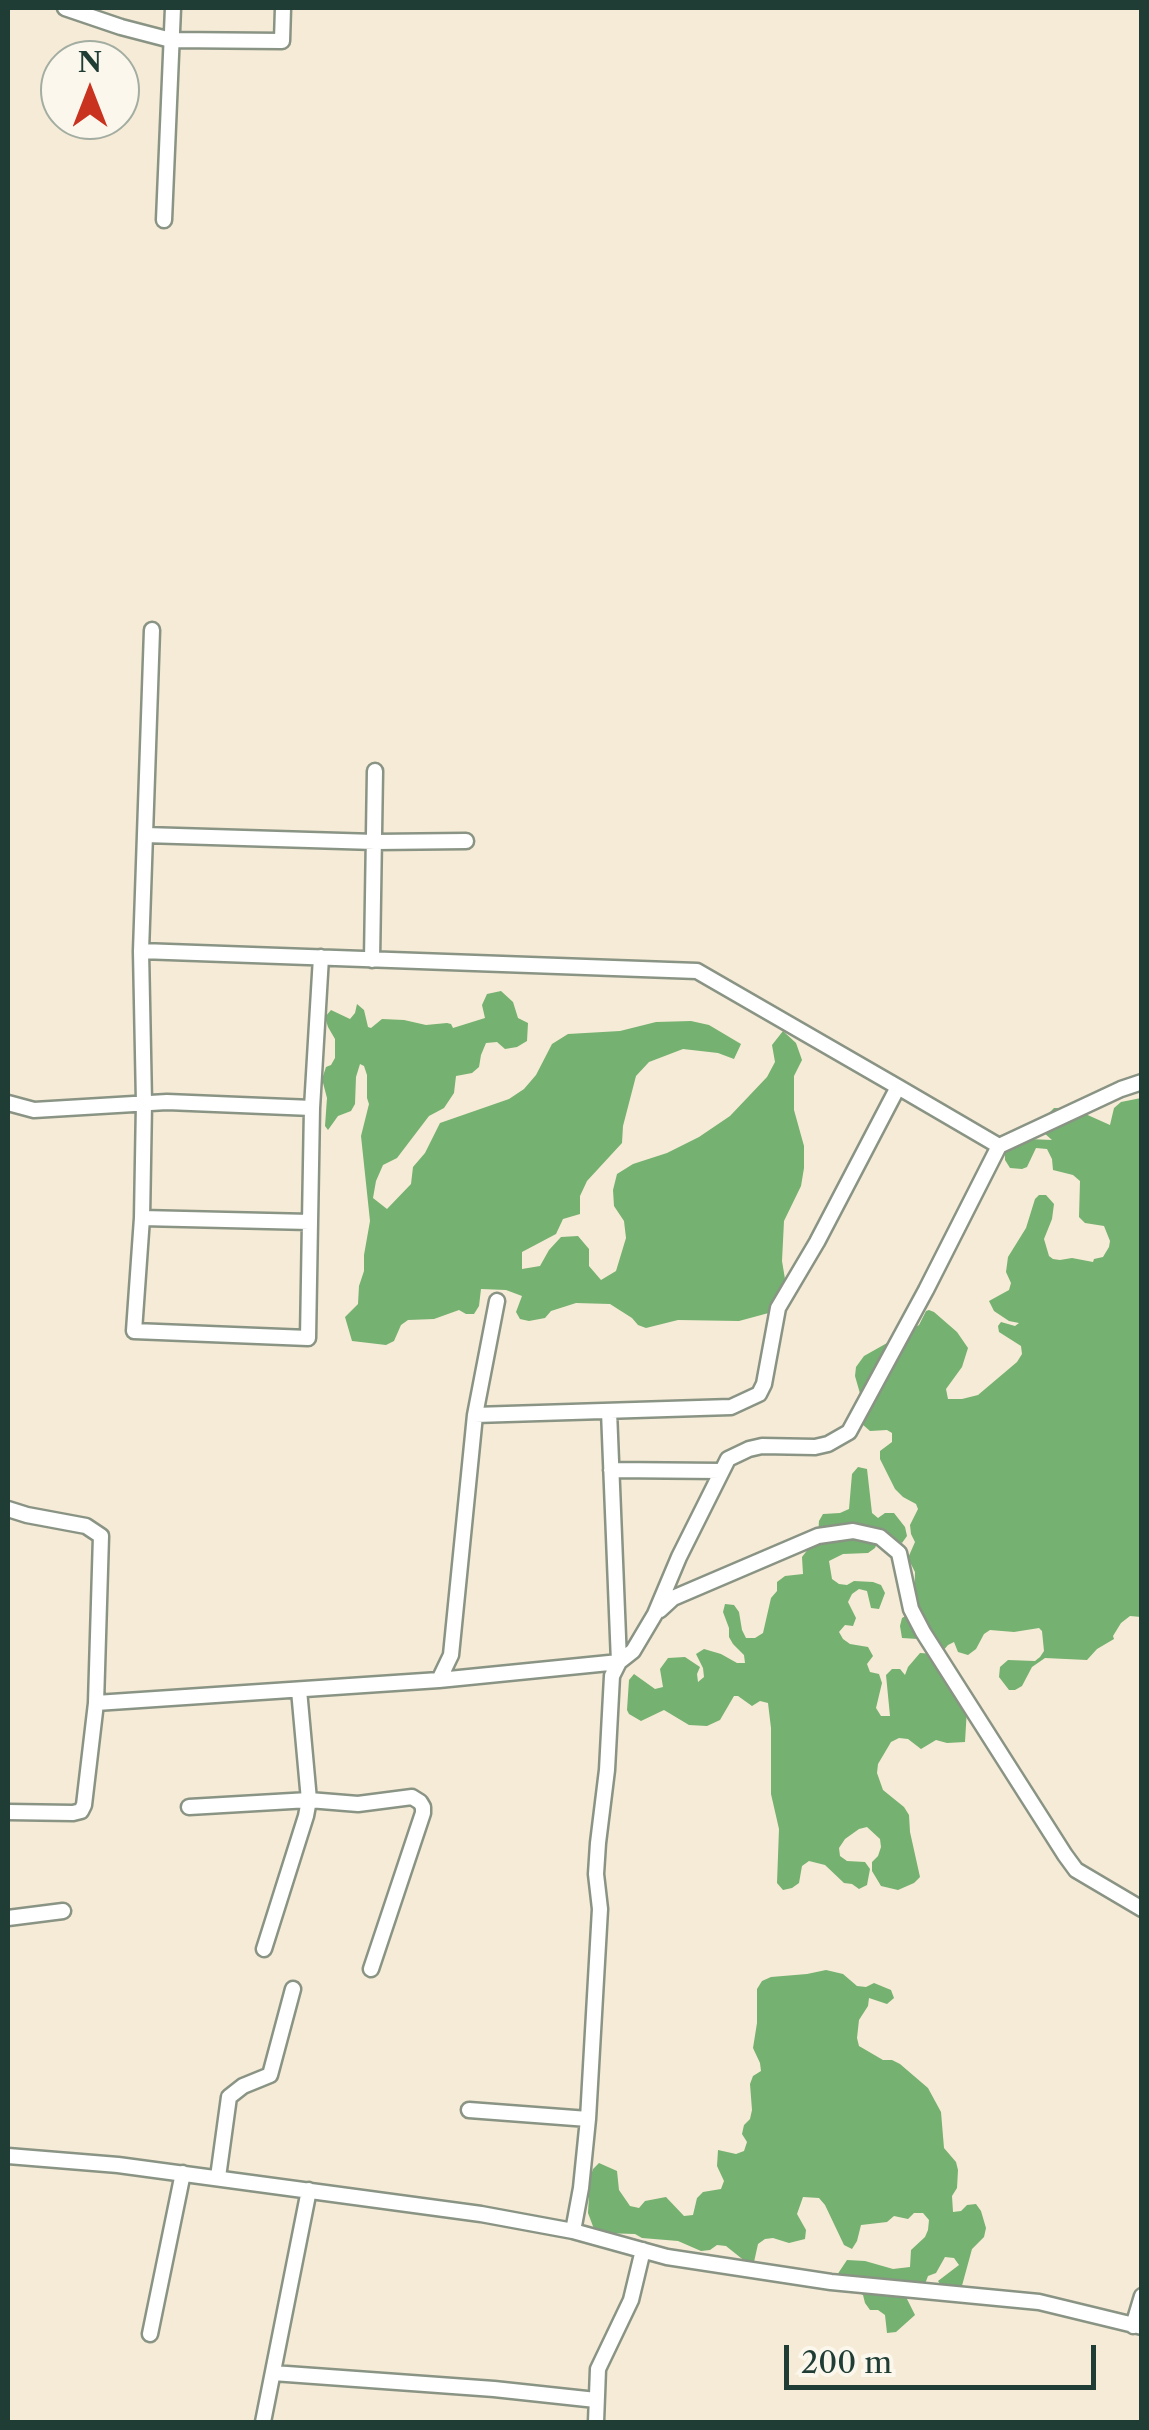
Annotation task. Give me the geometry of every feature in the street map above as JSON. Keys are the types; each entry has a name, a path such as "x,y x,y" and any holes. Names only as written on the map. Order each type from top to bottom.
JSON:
{"street":[{"path":"65,8 171,40 282,40 283,8"},
{"path":"164,220 173,8"},
{"path":"152,630 141,951 142,1218 134,1331 308,1338 312,1108 321,957"},
{"path":"372,960 375,771"},
{"path":"145,835 466,841"},
{"path":"141,951 697,971 998,1146"},
{"path":"573,2232 588,2118 600,1909 596,1874 612,1676 656,1614 679,1556 728,1459 749,1449 776,1445 815,1447 848,1432 926,1290 998,1146 1142,1082"},
{"path":"475,1415 731,1407 758,1394 764,1384 778,1308 898,1087"},
{"path":"8,1103 34,1110 144,1102 312,1108"},
{"path":"142,1218 310,1222"},
{"path":"439,1680 451,1655 475,1415 497,1301"},
{"path":"608,1411 619,1662"},
{"path":"611,1470 721,1471"},
{"path":"8,1509 86,1526 102,1536 96,1703 84,1805 73,1814 8,1812"},
{"path":"656,1614 673,1598 818,1536 853,1531 880,1537 900,1554 911,1609 923,1632 1065,1855 1076,1870 1142,1909"},
{"path":"96,1703 439,1680 619,1662"},
{"path":"264,1949 309,1800 299,1690"},
{"path":"189,1806 309,1800 358,1804 412,1797 423,1808 372,1969"},
{"path":"8,1918 63,1910"},
{"path":"218,2177 230,2096 270,2076 294,1989"},
{"path":"468,2110 588,2118"},
{"path":"8,2156 118,2164 481,2214 667,2256 830,2282 1039,2302 1137,2326 1142,2296"},
{"path":"150,2334 182,2173"},
{"path":"263,2422 308,2190"},
{"path":"596,2422 598,2369 630,2300 643,2250"},
{"path":"273,2372 494,2388 596,2400"}],"green space":[{"path":"501,991 513,1002 518,1018 528,1023 527,1041 505,1049 497,1042 486,1043 479,1067 472,1073 456,1076 454,1093 444,1108 429,1116 397,1158 383,1165 373,1198 387,1209 411,1184 413,1167 440,1123 509,1099 524,1089 552,1044 568,1034 620,1031 656,1022 709,1025 741,1044 734,1059 683,1049 649,1062 636,1076 622,1143 587,1181 580,1196 580,1214 563,1219 556,1234 522,1252 522,1269 540,1266 561,1237 578,1236 589,1249 589,1266 601,1280 616,1271 626,1238 624,1221 614,1206 617,1174 699,1137 730,1116 767,1077 775,1062 772,1045 783,1031 796,1043 802,1060 794,1076 794,1110 804,1146 804,1168 801,1186 784,1221 782,1261 788,1297 776,1311 739,1321 678,1320 646,1328 610,1304 576,1303 529,1321 520,1319 516,1312 522,1296 506,1290 481,1289 474,1314 459,1310 434,1319 408,1320 401,1325 394,1341 386,1345 352,1341 345,1317 358,1304 370,1221 361,1136 369,1104 367,1075 360,1064 355,1104 351,1111 338,1116 328,1130 322,1079 335,1058 335,1039 325,1017 331,1010 350,1019 357,1004 364,1010 371,1028 382,1019 426,1025 447,1023 453,1028 485,1018 482,1005 487,994"},
{"path":"1141,1098 1141,1617 1130,1616 1121,1623 1114,1639 1087,1660 1045,1658 1032,1667 1022,1686 1009,1690 999,1677 1000,1667 1008,1660 1035,1661 1040,1657 1044,1651 1039,1628 990,1630 968,1655 958,1652 954,1642 942,1652 918,1639 902,1638 902,1618 914,1611 915,1572 908,1558 915,1542 910,1525 918,1509 895,1489 880,1459 880,1451 892,1442 892,1433 870,1431 862,1424 863,1404 856,1367 864,1356 919,1325 929,1310 957,1332 968,1348 962,1367 946,1389 948,1399 978,1395 1017,1362 1021,1346 999,1332 998,1326 1001,1322 1015,1326 1019,1323 994,1311 989,1301 1009,1290 1008,1257 1026,1228 1035,1199 1046,1195 1054,1204 1044,1239 1053,1259 1093,1262 1103,1257 1110,1241 1104,1226 1085,1223 1079,1217 1080,1181 1053,1170 1047,1149 1036,1148 1027,1167 1022,1169 1010,1168 1005,1153 1029,1139 1052,1140 1043,1132 1042,1120 1054,1108 1072,1108 1110,1125 1114,1108 1121,1102"},
{"path":"858,1467 867,1469 872,1513 878,1518 894,1513 907,1536 902,1543 888,1535 880,1537 868,1553 843,1554 829,1561 832,1579 839,1584 873,1582 881,1585 885,1593 879,1609 871,1608 867,1591 859,1589 852,1594 848,1602 856,1618 853,1626 845,1625 839,1632 850,1644 868,1647 873,1656 867,1664 870,1672 879,1674 882,1683 876,1708 881,1716 890,1716 886,1675 892,1669 900,1669 905,1675 920,1653 935,1654 967,1708 965,1742 936,1740 921,1749 908,1739 899,1738 891,1742 878,1764 883,1790 909,1815 920,1877 914,1883 898,1890 881,1886 872,1871 880,1839 867,1827 845,1839 839,1848 840,1856 847,1861 865,1862 870,1869 867,1885 859,1889 844,1883 825,1865 809,1861 802,1866 799,1883 783,1890 777,1883 779,1829 771,1794 768,1703 760,1701 752,1706 734,1696 720,1720 707,1726 689,1725 664,1710 641,1721 627,1710 629,1680 634,1674 655,1689 663,1687 660,1669 668,1658 685,1657 700,1667 698,1682 704,1677 696,1654 704,1649 745,1663 744,1655 729,1637 725,1604 734,1605 739,1612 746,1638 763,1633 777,1582 785,1576 803,1574 802,1557 818,1536 823,1514 849,1509 852,1474"},
{"path":"826,1970 843,1974 857,1986 874,1983 891,1990 894,1998 887,2004 869,1998 859,2020 859,2046 883,2060 900,2064 928,2088 941,2112 944,2148 958,2170 953,2212 976,2204 986,2228 984,2237 972,2249 960,2293 943,2288 938,2281 959,2265 954,2258 945,2257 925,2284 909,2291 907,2299 915,2315 896,2332 887,2333 885,2315 870,2310 863,2295 840,2283 837,2275 847,2260 893,2269 910,2267 911,2250 928,2230 929,2220 923,2213 914,2213 908,2219 894,2216 887,2222 861,2225 852,2249 844,2245 819,2198 803,2197 797,2214 806,2230 805,2239 789,2243 765,2239 758,2244 754,2262 746,2262 726,2246 701,2251 678,2241 602,2233 594,2229 588,2213 590,2178 599,2163 617,2171 619,2190 630,2206 639,2208 645,2201 666,2197 684,2216 693,2215 697,2198 703,2192 721,2189 724,2181 717,2166 718,2150 736,2154 744,2151 747,2142 742,2134 752,2110 750,2084 761,2071 753,2048 757,1989 771,1977"}]}
